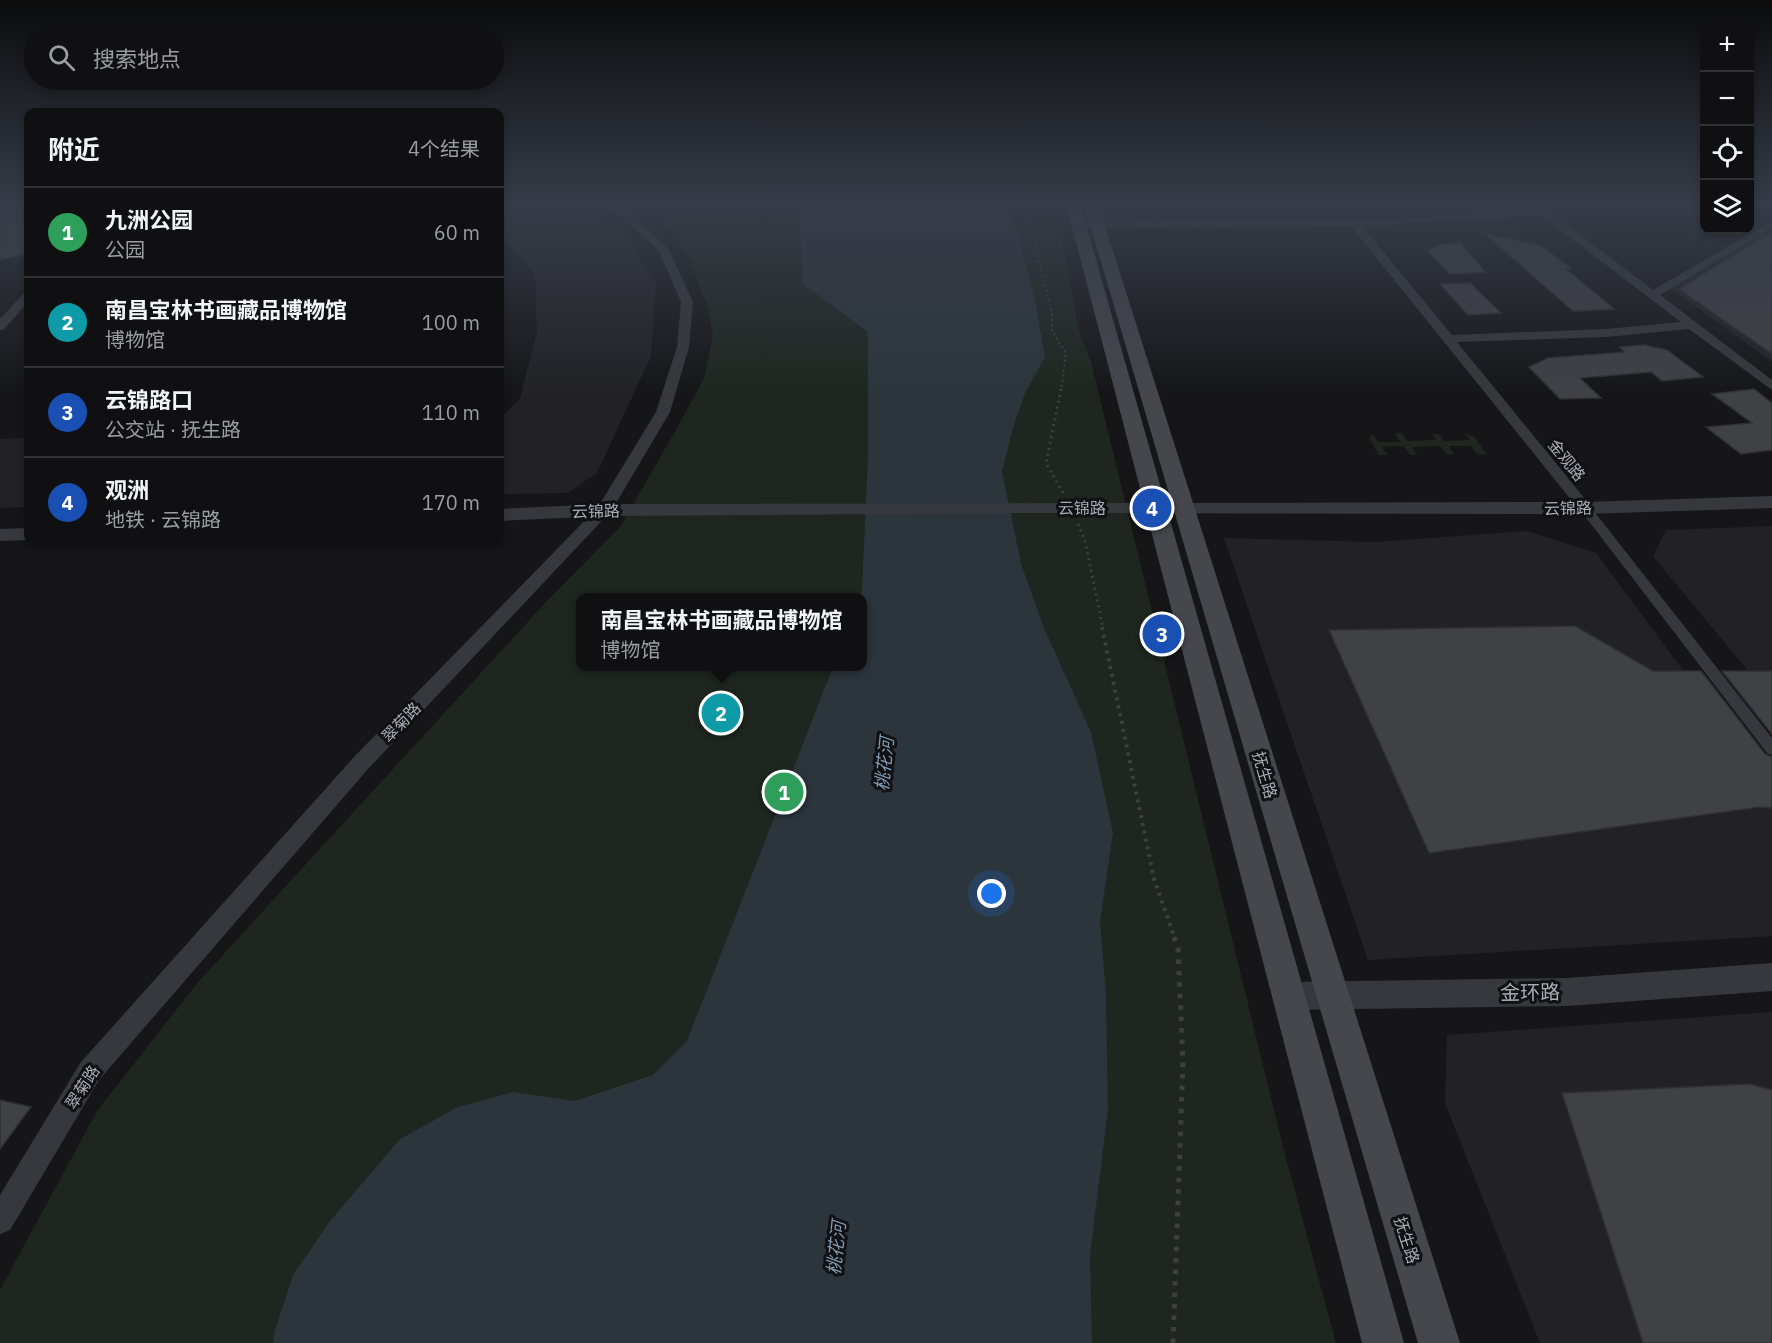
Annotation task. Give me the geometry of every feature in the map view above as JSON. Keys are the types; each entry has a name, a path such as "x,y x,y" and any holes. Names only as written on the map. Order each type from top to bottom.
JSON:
{"main road":[{"path":"1099,270 1157,508 1287,996 1383,1343"},
{"name":"抚生路","path":"1104,270 1186,508 1330,995 1439,1343"}],"street":[{"name":"翠菊路","path":"0,1220 90,1071 361,763 604,510 663,412 683,346 687,302 673,270"},
{"name":"金观路","path":"1391,270 1585,508 1772,749"},
{"path":"1620,270 1772,386"},
{"path":"1653,295 1695,270"},
{"path":"0,326 24,299"},
{"path":"1447,339 1594,333 1692,325"},
{"name":"云锦路","path":"504,515 604,510 759,511 1032,507 1585,508 1772,502"},
{"path":"0,535 24,534"},
{"name":"金环路","path":"1287,996 1567,992 1772,977"}],"path":[{"path":"1041,270 1052,314 1050,329 1052,336 1066,352 1046,463 1071,507 1085,541 1154,879 1178,948 1183,1062 1173,1343"}],"shaded area":[{"path":"530,270 647,270 656,284 651,356 597,473 568,493 504,494 504,415 520,398 537,332 535,275"},
{"path":"693,270 1068,270 1079,330 1091,362 1283,1147 1336,1343 0,1343 0,1290 97,1111 198,982 546,602 620,527 704,378 713,336 708,309"},
{"path":"1699,270 1772,270 1772,362 1669,287"},
{"path":"1395,433 1402,433 1407,441 1436,440 1432,434 1439,434 1444,441 1470,440 1465,433 1474,437 1487,454 1478,455 1471,446 1449,446 1454,454 1447,455 1440,446 1412,447 1417,455 1410,455 1404,446 1382,447 1387,455 1379,455 1369,438 1373,434 1378,442 1400,442"},
{"path":"24,438 24,507 0,508 0,439"},
{"path":"1772,526 1772,700 1653,556 1666,530"},
{"path":"1527,531 1596,553 1772,790 1772,936 1368,960 1224,538 1376,542"},
{"path":"1772,1012 1772,1343 1540,1343 1445,1103 1447,1035"}],"water":[{"name":"桃花河","path":"802,270 1027,270 1045,357 1025,393 1002,471 1021,564 1044,628 1091,732 1113,833 1100,921 1106,995 1108,1110 1090,1255 1092,1343 273,1343 293,1275 330,1221 400,1139 458,1107 513,1092 575,1101 653,1075 687,1041 831,671 867,671 867,593 861,593 868,455 868,332 803,284"}],"building":[{"path":"1446,270 1483,270 1485,272 1450,274"},
{"path":"1526,270 1567,270 1614,309 1573,311"},
{"path":"1711,270 1772,270 1772,354 1679,289"},
{"path":"1470,283 1501,313 1468,315 1440,284"},
{"path":"1644,345 1667,350 1703,377 1662,381 1651,372 1580,378 1601,398 1560,399 1529,367 1548,358 1625,352 1619,347"},
{"path":"1754,389 1772,403 1772,450 1741,454 1706,427 1752,423 1712,394"},
{"path":"1575,626 1653,671 1701,671 1765,754 1772,757 1772,808 1760,807 1429,853 1329,630"},
{"path":"1722,671 1772,671 1772,734"},
{"path":"1749,1084 1772,1090 1772,1343 1643,1343 1562,1093"},
{"path":"0,1100 31,1107 0,1149"}],"place":[{"name":"观洲","path":"1152,508"},
{"name":"云锦路口","path":"1162,634"},
{"name":"南昌宝林书画藏品博物馆","path":"721,713"},
{"name":"九洲公园","path":"784,792"}]}
